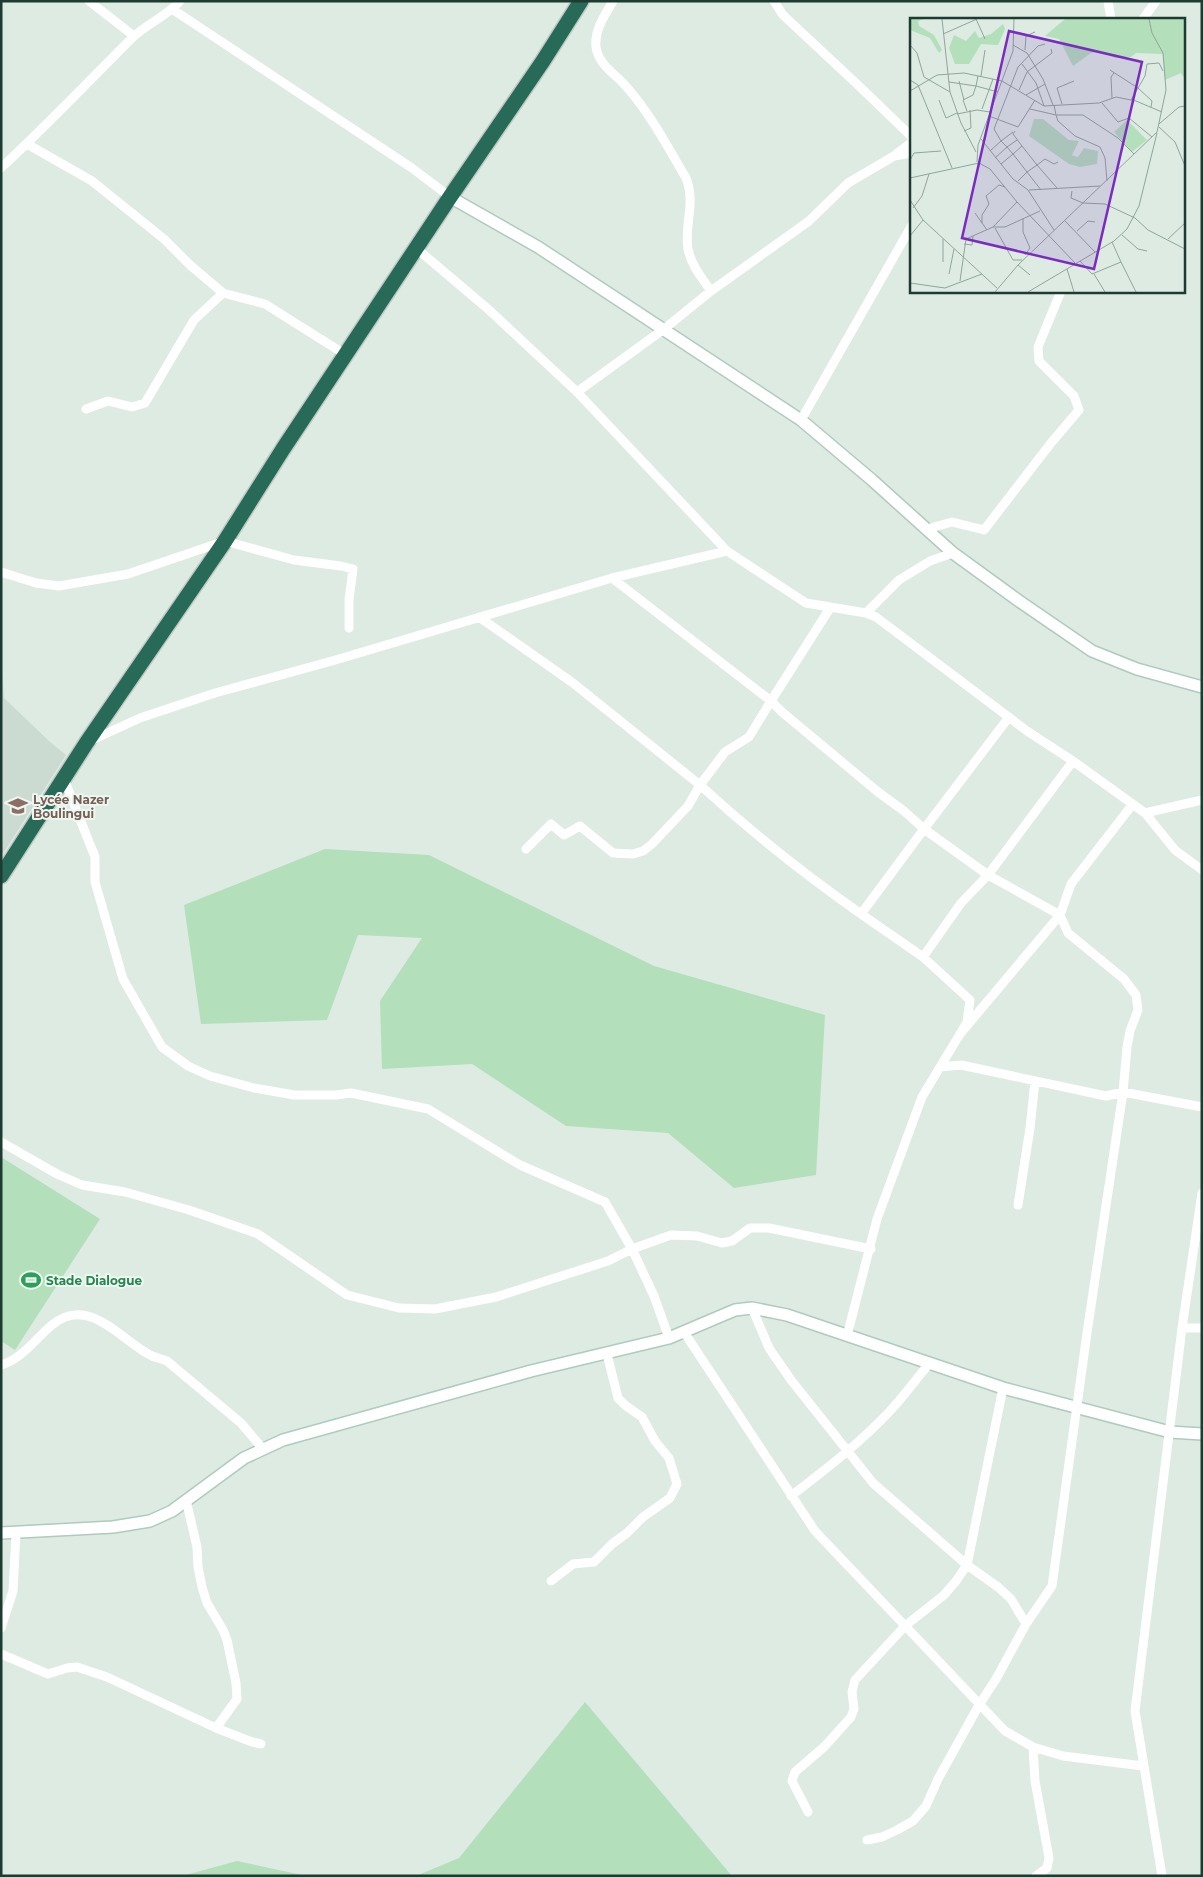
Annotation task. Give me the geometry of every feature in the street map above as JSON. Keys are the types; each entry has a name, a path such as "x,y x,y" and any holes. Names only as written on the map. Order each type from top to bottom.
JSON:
{"highway":[{"path":"1,876 87,742 225,541 283,449 582,1"}],"main road":[{"path":"450,197 538,247 801,420 953,553 1019,602 1092,651 1137,669 1202,687"},
{"path":"1,1533 113,1527 150,1521 172,1511 244,1458 283,1440 531,1371 669,1338 735,1310 752,1308 787,1315 1003,1388 1170,1432 1202,1434"}],"street":[{"path":"89,1 134,36"},
{"path":"1,168 134,36 172,9 180,1"},
{"path":"613,1 599,26 596,36 597,53 600,60 624,84 650,119 686,178 691,189 688,248 693,264 711,291"},
{"path":"774,1 783,15 910,135"},
{"path":"1108,1 1111,18"},
{"path":"1144,18 1156,1"},
{"path":"172,9 412,168 450,197"},
{"path":"27,144 92,181 164,239 190,265 223,293 265,304 346,356"},
{"path":"577,392 664,329 711,291 809,221 848,183 894,156 910,144"},
{"path":"894,156 910,153"},
{"path":"801,420 910,229"},
{"path":"416,248 488,309 577,392 726,551 806,603 866,613 891,627 1027,731 1073,761 1145,813 1174,850 1202,870"},
{"path":"927,529 952,522 984,530 1050,443 1079,410 1074,396 1039,361 1038,347 1060,292"},
{"path":"86,409 108,401 132,407 145,403 194,320 223,293"},
{"path":"1,572 36,583 59,586 128,574 225,541 294,560 341,566 353,570 349,600 349,628"},
{"path":"87,742 140,718 215,693 612,578 726,551"},
{"path":"866,613 899,580 930,562 953,553"},
{"path":"612,578 771,701 924,829 988,875 1060,915 1068,933 1124,979 1136,995 1138,1010 1128,1039 1123,1092 1076,1408 1052,1586 1026,1624 996,1679 979,1704 938,1779 926,1806 914,1821 882,1837 867,1840"},
{"path":"526,849 551,824 564,835 580,826 613,853 633,854 643,851 652,844 688,806 700,785 725,752 750,737 830,608"},
{"path":"480,617 573,683 700,785 775,850 923,957 970,1000 967,1022 922,1097 909,1131 877,1219 847,1336"},
{"path":"861,914 1009,717"},
{"path":"923,957 961,903 988,875 1073,761"},
{"path":"64,779 95,857 95,882 123,979 162,1047 188,1066 210,1076 254,1088 294,1095 336,1096 350,1093 428,1109 520,1165 605,1202 632,1249 654,1296 669,1338"},
{"path":"1145,813 1202,800"},
{"path":"960,1034 1060,915 1071,884 1132,805"},
{"path":"940,1067 961,1065 1106,1096 1123,1092 1202,1107"},
{"path":"1018,1205 1035,1081"},
{"path":"1,1142 57,1174 82,1185 125,1192 162,1202 258,1234 347,1295 399,1308 436,1309 496,1297 608,1261 632,1249 671,1235 697,1236 722,1243 732,1242 750,1228 770,1228 870,1249"},
{"path":"1162,1876 1135,1711 1182,1328 1202,1193"},
{"path":"752,1308 769,1348 791,1380 873,1483 967,1565 998,1587 1011,1599 1026,1624"},
{"path":"1,1365 12,1362 52,1324 71,1315 89,1316 105,1323 152,1356 167,1361 241,1423 263,1449"},
{"path":"1182,1328 1202,1328"},
{"path":"684,1332 815,1532 1005,1730 1033,1747 1063,1756 1143,1766"},
{"path":"550,1581 574,1564 594,1562 643,1517 670,1498 677,1484 668,1458 655,1441 642,1417 618,1398 607,1354"},
{"path":"791,1496 848,1451 891,1410 929,1364"},
{"path":"808,1812 792,1781 795,1772 825,1746 851,1717 854,1709 852,1692 855,1680 905,1626 944,1594 967,1565 1003,1388"},
{"path":"186,1500 197,1547 198,1567 202,1586 207,1603 227,1640 236,1684 237,1699 216,1728"},
{"path":"1,1628 13,1591 16,1533"},
{"path":"1,1654 48,1674 77,1666 123,1684 216,1728 261,1744"},
{"path":"1033,1747 1035,1781 1049,1858 1046,1868 1036,1876"}],"shaded area":[{"name":"Lycée Nazer Boulingui","path":"1,657 4,698 66,755 1,857"}],"green space":[{"path":"325,849 429,855 654,966 825,1015 816,1175 734,1188 668,1133 566,1126 472,1064 382,1069 380,1001 422,938 358,935 327,1020 201,1024 184,905"},
{"name":"Stade Dialogue","path":"1,1157 100,1219 15,1350 1,1341"},
{"path":"585,1702 732,1876 416,1876 459,1858"},
{"path":"237,1861 307,1876 182,1876"}],"place":[{"name":"Lycée Nazer Boulingui","path":"18,806"},
{"name":"Stade Dialogue","path":"31,1280"}]}
